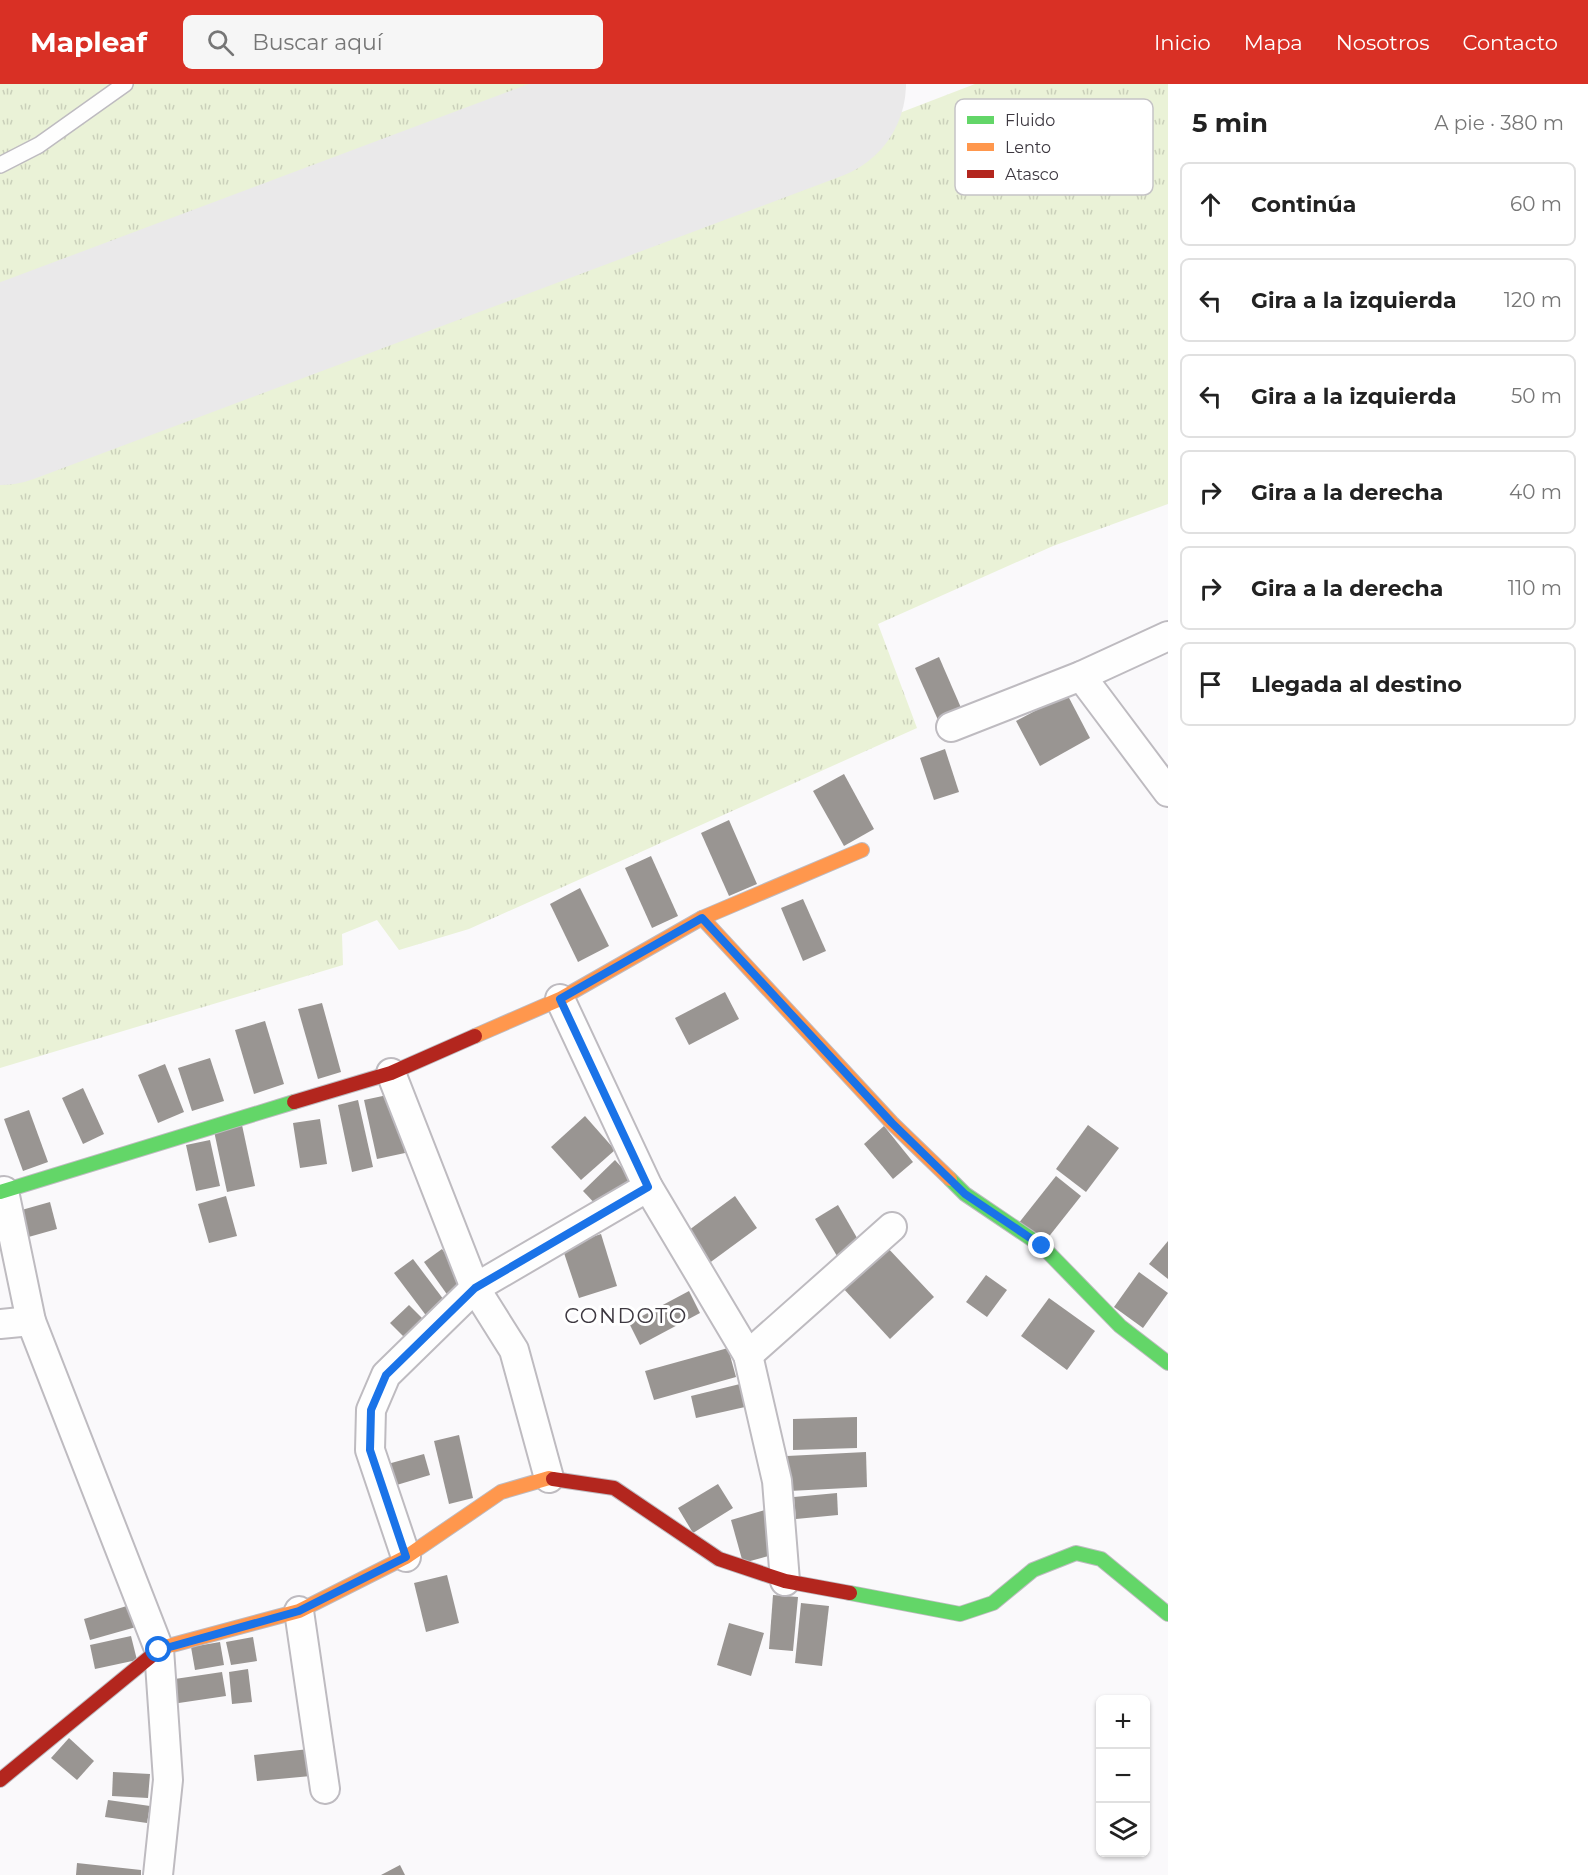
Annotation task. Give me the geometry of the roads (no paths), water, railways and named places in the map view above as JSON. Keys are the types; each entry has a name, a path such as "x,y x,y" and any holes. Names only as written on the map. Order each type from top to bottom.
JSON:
{"street":[{"path":"951,727 1081,676 1168,636"},
{"path":"1081,676 1168,792"},
{"path":"158,1875 168,1779 159,1650 32,1321 2,1191 391,1073 560,999 702,918 862,850"},
{"path":"702,918 892,1123 965,1194 1042,1246 1120,1326 1168,1363"},
{"path":"560,999 648,1187 748,1355 777,1481 785,1581"},
{"path":"391,1073 475,1288 514,1350 549,1478"},
{"path":"406,1557 370,1450 371,1410 386,1375 475,1288 648,1187"},
{"path":"748,1355 892,1227"},
{"path":"0,1324 32,1321"},
{"path":"0,1780 159,1650 299,1611 406,1557 501,1492 549,1478 614,1488 720,1558 785,1581 960,1614 993,1603 1033,1570 1077,1553 1101,1559 1168,1614"},
{"path":"299,1611 325,1789"}],"lane":[{"path":"0,165 39,145 125,84"}],"district":[{"name":"CONDOTO","path":"626,1316"}]}
